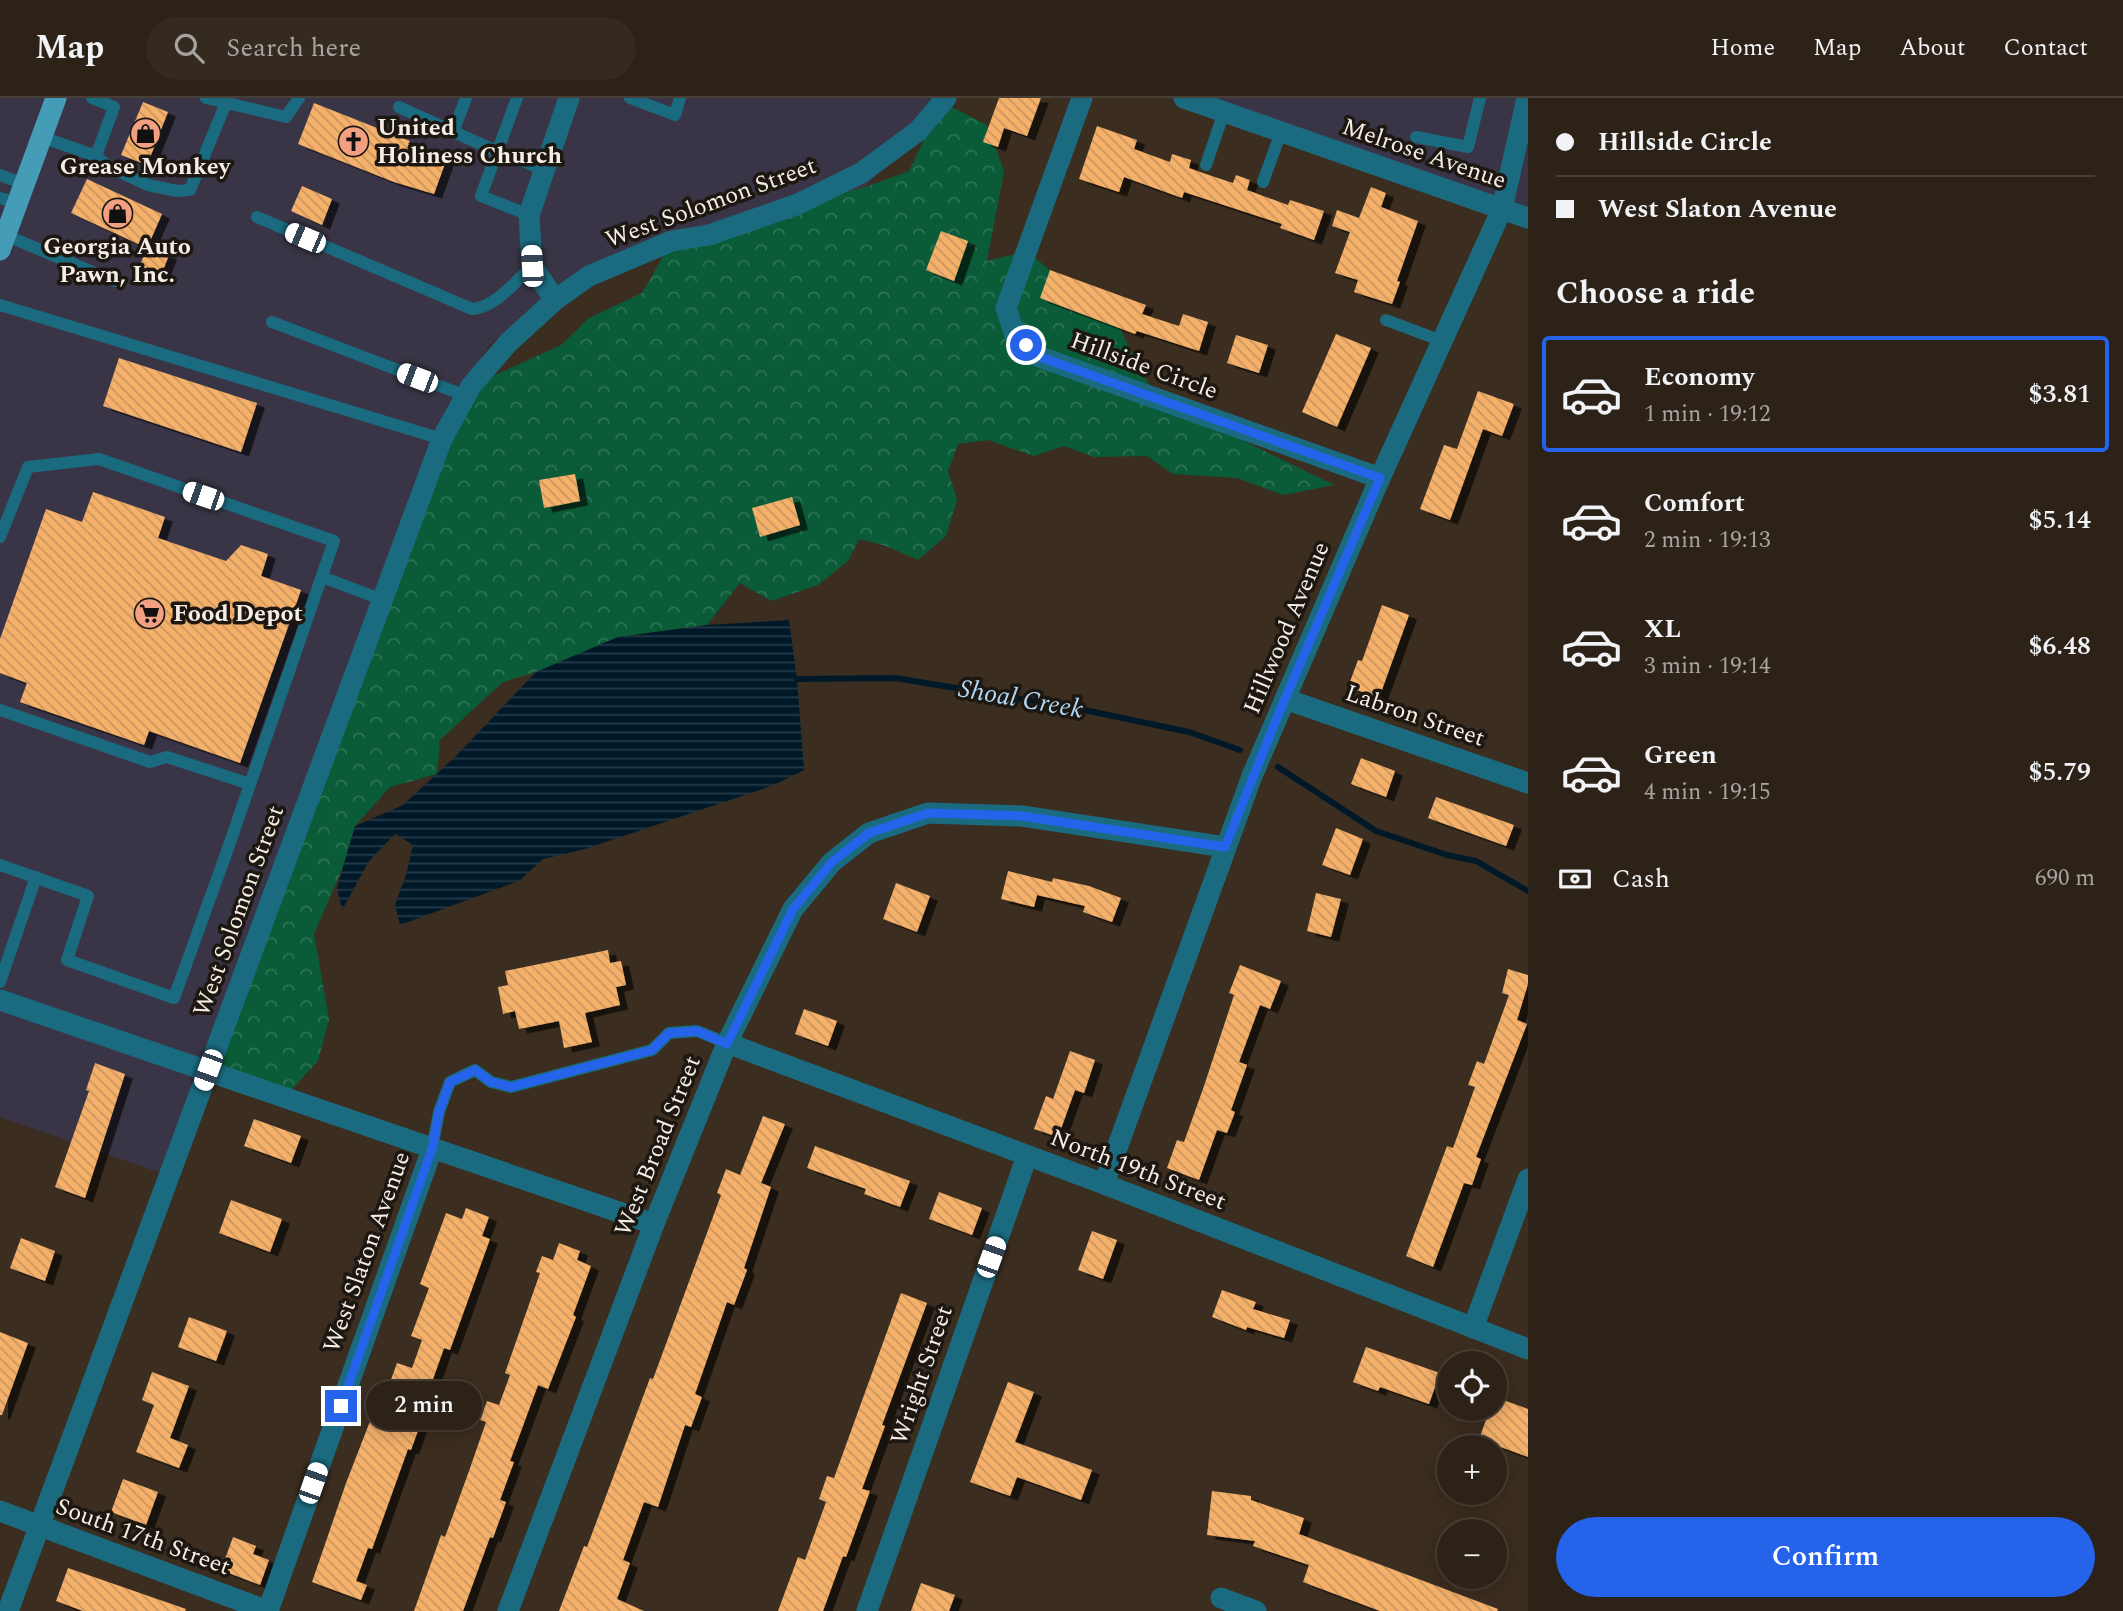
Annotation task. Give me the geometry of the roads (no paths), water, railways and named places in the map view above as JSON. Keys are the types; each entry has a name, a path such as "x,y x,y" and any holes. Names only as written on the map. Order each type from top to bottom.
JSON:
{"main road":[{"path":"3,243 14,195 44,131 56,98"},
{"path":"44,131 68,98"}],"street":[{"path":"555,300 532,266 529,215 569,98"},
{"name":"West Solomon Street","path":"8,1611 442,439 466,396 508,343 555,300 589,276 672,241 709,235 798,204 861,173 918,131 946,98"},
{"name":"Hillside Circle","path":"1082,98 1006,308 1015,335 1037,356 1380,478"},
{"name":"Melrose Avenue","path":"1184,98 1528,218"},
{"name":"Hillwood Avenue","path":"1104,1184 1225,847 1284,699 1380,478 1502,209 1527,98"},
{"name":"Labron Street","path":"1284,699 1528,783"},
{"name":"West Broad Street","path":"508,1611 654,1224 727,1044 793,909 832,862 869,833 928,813 1009,816 1225,847"},
{"path":"0,1000 654,1224"},
{"name":"North 19th Street","path":"727,1044 1104,1184 1528,1349"},
{"name":"West Slaton Avenue","path":"268,1611 432,1149"},
{"name":"Wright Street","path":"867,1611 1027,1156"},
{"path":"1473,1328 1528,1178"},
{"name":"South 17th Street","path":"0,1511 268,1611"},
{"path":"1221,1598 1256,1611"}],"lane":[{"path":"92,98 114,107 96,156"},
{"path":"206,98 286,117 299,98"},
{"path":"453,132 466,98"},
{"path":"517,98 481,196 529,215"},
{"path":"630,98 675,115 680,98"},
{"path":"1416,136 1468,147 1480,98"},
{"path":"44,131 148,185 177,191 190,190 226,103"},
{"path":"399,107 543,169"},
{"path":"1206,165 1224,112"},
{"path":"1264,182 1281,132"},
{"path":"0,175 14,195"},
{"path":"257,218 472,309 484,308 532,266"},
{"path":"3,243 114,281"},
{"path":"0,305 442,439"},
{"path":"1386,320 1442,341"},
{"path":"272,322 466,396"},
{"path":"0,537 28,467 99,460 334,541 174,998 67,960 88,896 0,865"},
{"path":"322,577 383,600"},
{"path":"0,710 150,762 167,757 250,784"},
{"path":"0,982 37,877"},
{"path":"432,1149 439,1112 450,1082 475,1070 491,1082 511,1087 652,1050 669,1033 697,1031 727,1044"}],"water":[{"path":"789,620 804,770 774,785 585,849 543,859 519,881 400,925 395,905 413,845 395,834 369,861 342,910 337,888 355,826 403,805 454,758 536,672 618,637 707,625"}],"waterway":[{"name":"Shoal Creek","path":"797,679 895,678 1070,707 1189,732 1240,750"},
{"name":"Shoal Creek","path":"1278,767 1376,831 1447,855 1476,861 1528,891"}],"place":[{"name":"Grease Monkey","path":"145,133"},
{"name":"United Holiness Church","path":"354,142"},
{"name":"Georgia Auto Pawn, Inc.","path":"117,213"},
{"name":"Food Depot","path":"150,614"}]}
